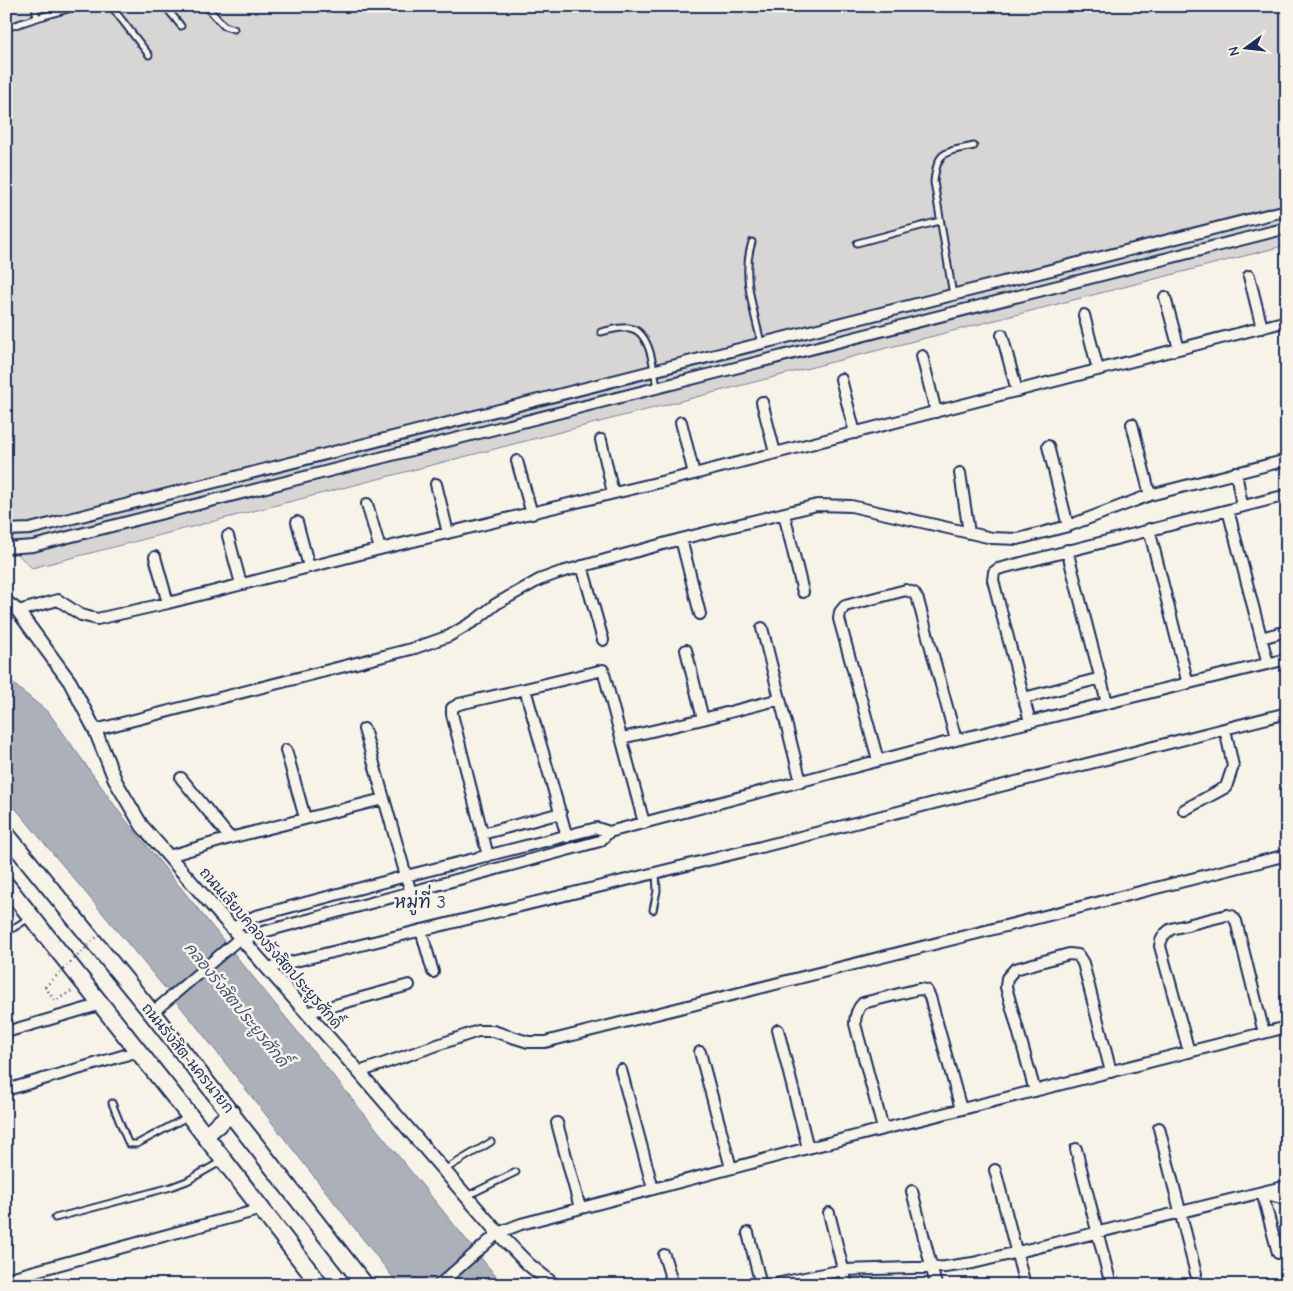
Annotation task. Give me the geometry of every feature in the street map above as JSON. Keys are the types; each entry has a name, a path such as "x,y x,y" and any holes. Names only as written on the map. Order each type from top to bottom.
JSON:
{"main road":[{"name":"ถนนรังสิต-นครนายก","path":"6,834 155,1010 365,1285"},
{"path":"6,885 190,1115 320,1285"},
{"path":"205,1135 232,1113"}],"street":[{"path":"6,530 30,529 1287,210"},
{"path":"6,548 33,546 414,451 1287,228"},
{"path":"1150,244 1155,261"},
{"path":"1249,276 1262,328"},
{"path":"1165,297 1179,349"},
{"path":"901,308 905,325"},
{"path":"1084,315 1098,370"},
{"path":"18,611 58,600 81,615 97,619 168,603 380,549 694,474 1287,321"},
{"path":"1002,335 1017,391"},
{"path":"922,356 936,412"},
{"path":"841,379 855,433"},
{"path":"762,402 775,453"},
{"path":"681,422 694,474"},
{"path":"1132,424 1150,494"},
{"path":"409,434 414,451"},
{"path":"601,440 613,493"},
{"path":"1048,446 1068,526"},
{"path":"95,730 416,648 449,636 476,620 496,604 539,580 582,566 681,539 817,506 851,506 992,538 1018,539 1068,526 1150,494 1287,460"},
{"path":"517,461 532,514"},
{"path":"1236,472 1242,506"},
{"path":"960,473 969,533"},
{"path":"436,484 448,533"},
{"path":"171,493 175,510"},
{"path":"1030,722 993,580 994,572 998,569 1067,550 1287,494"},
{"path":"367,504 380,549"},
{"path":"1228,510 1268,664"},
{"path":"784,514 803,592"},
{"path":"297,522 309,567"},
{"path":"1149,529 1188,684"},
{"path":"228,536 241,584"},
{"path":"681,539 700,614"},
{"path":"1067,550 1107,703"},
{"path":"155,557 168,603"},
{"path":"582,566 604,640"},
{"path":"878,760 839,619 840,612 845,606 906,590 914,592 918,600 956,740"},
{"name":"ถนนเลียบคลองรังสิตประยูรศักดิ์","path":"6,602 18,611 70,682 95,730 116,782 142,826 237,938 267,968 498,1233 522,1258 554,1285"},
{"path":"762,628 802,782"},
{"path":"1261,638 1287,631"},
{"path":"686,650 703,719"},
{"path":"237,938 600,841 609,832 802,782 878,760 1287,659"},
{"path":"488,856 452,708 459,704 603,670 644,823"},
{"path":"1024,698 1100,678"},
{"path":"525,689 567,837"},
{"path":"622,738 780,699"},
{"path":"267,968 656,873 1287,713"},
{"path":"364,729 411,893"},
{"path":"1184,810 1226,787 1234,766 1225,729"},
{"path":"286,750 305,818"},
{"path":"181,778 230,838"},
{"path":"169,856 305,818 383,799"},
{"path":"482,834 561,813"},
{"path":"155,1010 237,938 256,916 597,828 609,832"},
{"path":"359,1072 478,1031 493,1031 528,1042 545,1042 1287,855"},
{"path":"1189,1052 1160,946 1161,939 1171,929 1227,914 1236,921 1264,1033"},
{"path":"421,930 432,972"},
{"path":"1036,1091 1006,987 1007,978 1015,969 1069,954 1078,955 1083,962 1112,1072"},
{"path":"306,1013 409,985"},
{"path":"883,1129 855,1024 858,1009 863,1003 918,989 926,990 930,997 961,1109"},
{"path":"6,1032 102,1004"},
{"path":"439,1285 498,1233 521,1224 808,1148 1287,1027"},
{"path":"778,1030 808,1148"},
{"path":"6,1090 139,1051"},
{"path":"700,1052 731,1168"},
{"path":"621,1070 653,1189"},
{"path":"557,1123 580,1208"},
{"path":"1159,1128 1196,1274"},
{"path":"1076,1149 1111,1285"},
{"path":"996,1170 1025,1285"},
{"path":"770,1285 843,1270 932,1267 973,1263 1017,1254 1287,1186"},
{"path":"912,1191 936,1285"},
{"path":"1262,1192 1287,1200"},
{"path":"1262,1192 1278,1254"},
{"path":"6,1279 262,1209"},
{"path":"829,1212 847,1285"},
{"path":"748,1233 761,1285"},
{"path":"664,1255 672,1285"}],"lane":[{"path":"34,6 37,18"},
{"path":"111,6 149,55"},
{"path":"164,6 181,26"},
{"path":"206,6 224,26 234,29"},
{"path":"6,28 68,9"},
{"path":"953,294 934,182 936,164 943,155 956,149 974,146"},
{"path":"856,243 940,221"},
{"path":"752,242 747,256 748,285 761,343"},
{"path":"601,332 630,328 639,332 647,341 657,388"},
{"path":"652,910 657,891 656,873"},
{"path":"6,933 31,916"},
{"path":"112,1103 126,1140 129,1144 133,1145 190,1115"},
{"path":"444,1170 491,1142"},
{"path":"55,1218 171,1187 187,1181 223,1160"},
{"path":"466,1197 516,1172"}],"path":[{"path":"85,982 55,1001 46,987 100,934"}],"shaded area":[{"path":"6,6 1287,6 1287,245 32,568 6,543"}],"water":[{"name":"คลองรังสิตประยูรศักดิ์","path":"6,678 49,713 120,813 503,1285 399,1285 194,1023 6,797"}],"district":[{"name":"หมู่ที่ 3","path":"420,902"}]}
